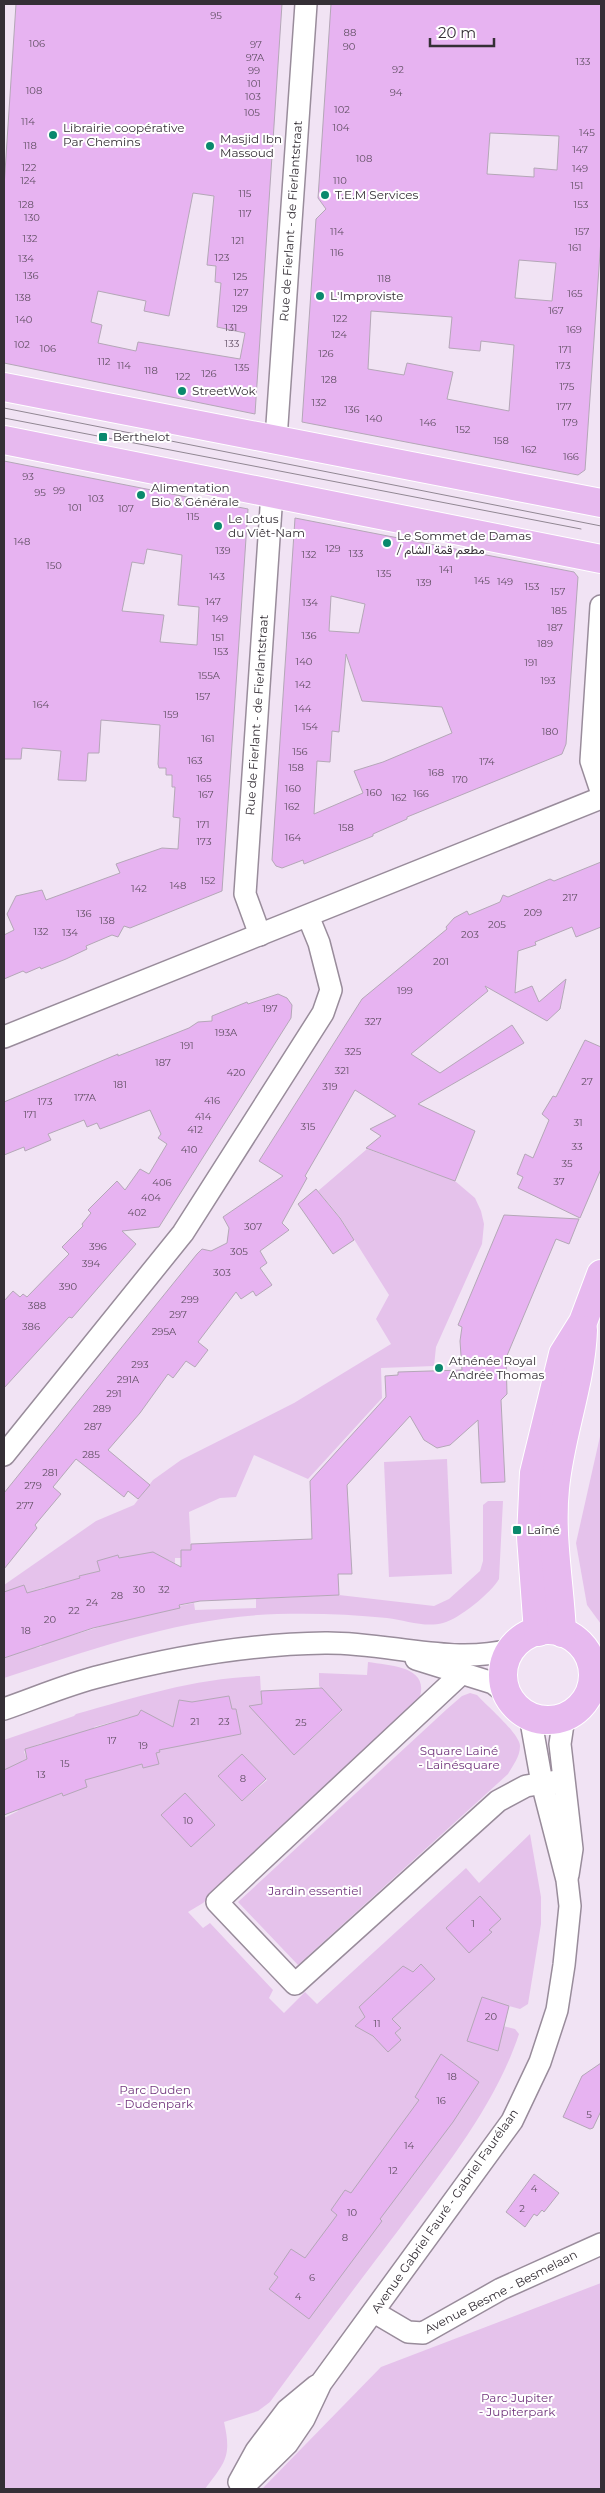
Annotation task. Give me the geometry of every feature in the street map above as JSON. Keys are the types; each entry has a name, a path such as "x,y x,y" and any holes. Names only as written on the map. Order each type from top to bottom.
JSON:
{"main road":[{"path":"4,386 601,503"},
{"path":"4,440 601,559"},
{"path":"550,1632 554,1549 554,1488 559,1457 582,1358 583,1322 601,1274"},
{"path":"550,1632 575,1640 588,1657 596,1693 575,1711 564,1717 547,1720 530,1716 516,1707 507,1694 503,1680 504,1664 510,1650 522,1638 550,1632"}],"street":[{"name":"Rue de Fierlant - de Fierlantstraat","path":"276,439 306,4"},
{"name":"Rue de Fierlant - de Fierlantstraat","path":"260,935 245,894 272,493"},
{"path":"601,606 591,761 601,791"},
{"path":"4,1037 601,798"},
{"path":"4,1455 183,1233 323,1013 331,990 319,944 308,916"},
{"path":"4,1709 99,1676 200,1655 262,1645 328,1643 484,1656 510,1650"},
{"path":"388,1649 492,1683 507,1694"},
{"path":"461,1674 217,1902 295,1984 498,1801 516,1790 552,1781"},
{"name":"Avenue Gabriel Fauré - Gabriel Faurélaan","path":"242,2489 287,2444 304,2419 321,2383 507,2128 531,2083 556,2010 564,1965 570,1906 567,1880 572,1849 530,1716"},
{"name":"Avenue Gabriel Fauré - Gabriel Faurélaan","path":"552,1781 564,1717"},
{"name":"Avenue Besme - Besmelaan","path":"374,2312 408,2332 423,2333 501,2289 601,2244"},
{"name":"Avenue Gabriel Fauré - Gabriel Faurélaan","path":"234,2489 256,2451 287,2410 321,2383"}],"green space":[{"path":"367,1149 455,1181 475,1198 481,1211 484,1224 482,1244 436,1347 434,1366 381,1368 382,1398 308,1479 254,1455 236,1497 220,1498 189,1512 191,1550 181,1550 181,1558 175,1558 175,1572 172,1572 170,1560 160,1562 156,1553 121,1564 118,1555 98,1561 100,1571 79,1576 80,1578 47,1594 45,1587 36,1590 30,1603 24,1585 16,1588 7,1616 4,1606 4,1585 96,1521 134,1505 153,1480 181,1460 294,1403 391,1344 376,1319 389,1295 340,1217 318,1191"},
{"path":"601,1432 601,1624 587,1605 576,1543"},
{"path":"447,1459 452,1574 389,1577 384,1462"},
{"path":"488,1501 503,1501 499,1579 474,1605 450,1621 429,1625 387,1618 332,1614 242,1616 207,1621 138,1636 4,1678 4,1658 113,1623 194,1603 195,1610 256,1608 256,1599 339,1595 434,1606 449,1599 480,1571 483,1561 483,1505"},
{"name":"Parc Duden - Dudenpark","path":"368,1662 400,1667 416,1676 421,1683 421,1693 416,1706 203,1903 188,1912 203,1928 210,1923 273,1990 269,1998 284,2013 305,1992 317,2004 466,1868 479,1883 530,1834 541,1897 541,1924 528,2004 520,2009 509,2006 503,2026 515,2029 519,2034 509,2061 483,2111 451,2159 270,2402 258,2411 224,2422 227,2451 218,2472 205,2489 4,2489 4,1818 18,1811 11,1795 15,1793 4,1770 4,1740 76,1714 144,1695 213,1680 260,1676 262,1712 294,1755 342,1711 319,1686 319,1673 367,1675","holes":["229,1696 232,1709 236,1709 240,1734 187,1744 178,1703","141,1710 152,1716 160,1752 156,1753 158,1764 143,1768 141,1762 102,1775 100,1753 94,1727 138,1715","42,1743 62,1793 32,1789 22,1761 27,1759 24,1752 26,1749","242,1754 267,1780 242,1801 218,1776"]},
{"name":"Square Lainé - Lainésquare","path":"470,1693 477,1695 509,1727 519,1741 519,1754 508,1774 298,1965 238,1902 447,1709 462,1696"},
{"name":"Parc Jupiter - Jupiterpark","path":"601,2283 601,2489 262,2489 381,2367"}],"building":[{"path":"16,4 282,4 255,414 4,363 4,187","holes":["193,193 214,196 207,265 216,266 215,282 221,283 217,327 245,333 240,359 138,342 136,351 98,343 102,325 91,322 98,291 146,301 144,311 169,316"]},
{"path":"331,4 601,4 601,239 585,470 578,475 302,422 316,219 326,209 318,198","holes":["490,133 559,136 557,170 534,168 534,177 487,174","519,260 556,263 552,301 515,298","371,311 452,317 449,348 480,351 481,341 514,345 509,411 447,399 453,372 407,363 404,375 368,369"]},
{"path":"4,461 248,509 222,891 130,928 124,926 118,937 112,935 86,946 87,949 66,959 41,969 40,967 26,973 23,971 4,979 4,935 14,930 7,914 16,896 42,890 46,900 120,873 116,864 162,848 178,849 180,818 173,817 175,787 172,787 172,775 166,775 166,768 159,768 158,764 160,725 101,720 99,753 88,753 86,781 58,780 61,751 22,748 21,759 4,759","holes":["147,549 182,555 178,605 199,607 197,645 160,642 164,615 122,611 132,562 144,564"]},
{"path":"295,518 574,572 578,577 566,744 562,754 407,817 407,819 373,834 373,836 304,864 303,860 282,868 276,866 272,860","holes":["331,596 365,604 359,633 329,631","346,654 362,701 442,707 452,733 383,762 354,771 363,793 314,814 317,761 330,762 332,731 339,732"]},
{"path":"601,862 601,927 576,937 572,927 535,942 536,945 518,951 515,993 532,986 539,1002 566,979 560,1009 547,1021 485,986 488,991 411,1054 440,1073 512,1025 524,1043 418,1104 475,1131 455,1181 366,1148 381,1136 370,1129 396,1116 355,1090 305,1176 307,1178 282,1223 289,1230 260,1251 267,1263 260,1268 272,1285 256,1296 253,1291 241,1299 236,1292 198,1342 208,1350 195,1367 186,1361 173,1378 168,1374 140,1413 108,1450 150,1485 138,1499 128,1491 124,1497 76,1459 53,1487 61,1494 35,1525 37,1528 4,1569 4,1493 197,1254 202,1249 211,1251 227,1243 229,1228 223,1217 283,1176 259,1161 362,999 447,929 446,927 454,918 467,911 469,915 500,902 503,895 508,897 550,879 554,881"},
{"path":"278,994 287,998 292,1005 291,1018 159,1227 122,1231 136,1244 72,1318 69,1317 4,1388 4,1301 13,1291 20,1297 23,1294 27,1297 69,1254 62,1247 83,1226 82,1224 91,1213 88,1210 117,1181 125,1190 140,1169 149,1174 167,1144 158,1138 161,1134 150,1110 100,1129 97,1123 87,1127 84,1120 48,1134 51,1140 25,1151 24,1147 4,1155 4,1102 118,1054 118,1056 189,1028 198,1022 212,1021 212,1016 247,1002 248,1004"},
{"path":"585,1040 601,1047 601,1169 580,1218 518,1188 523,1177 517,1174 525,1154 533,1158 549,1120 542,1114 553,1096 556,1097"},
{"path":"316,1189 340,1218 354,1240 333,1254 298,1204"},
{"path":"504,1215 579,1219 569,1244 556,1239 506,1358 507,1394 501,1400 505,1482 481,1483 478,1420 450,1445 437,1448 424,1440 410,1416 347,1485 352,1574 338,1574 339,1595 200,1601 179,1605 180,1608 93,1628 4,1658 4,1592 24,1585 27,1593 80,1578 79,1576 100,1571 97,1561 118,1555 119,1558 153,1552 181,1567 181,1550 191,1550 191,1544 312,1539 310,1481 386,1397 385,1376 398,1375 398,1372 462,1370 460,1341 462,1327 458,1325"},
{"path":"322,1688 342,1710 294,1755 249,1706 262,1704 261,1691"},
{"path":"229,1696 232,1709 236,1709 241,1734 159,1750 160,1752 156,1753 159,1764 143,1768 142,1764 85,1780 87,1787 63,1796 62,1793 4,1815 4,1770 27,1759 25,1749 138,1715 141,1710 173,1727 179,1700 192,1702"},
{"path":"242,1754 266,1779 242,1801 218,1776"},
{"path":"185,1793 215,1825 191,1847 161,1815"},
{"path":"480,1896 501,1919 489,1930 492,1932 469,1953 446,1928"},
{"path":"421,1964 435,1979 392,2019 401,2028 395,2033 401,2040 388,2052 373,2036 355,2026 365,2017 359,2007 403,1966 413,1972"},
{"path":"482,1997 509,2006 498,2051 467,2041"},
{"path":"441,2054 479,2082 453,2122 380,2219 382,2221 309,2319 269,2289 278,2277 274,2274 291,2249 305,2258 337,2215 331,2210 345,2190 351,2193 419,2100 415,2097"},
{"path":"601,2063 601,2111 593,2128 590,2129 563,2117 582,2076"},
{"path":"534,2174 559,2193 544,2212 542,2210 537,2216 534,2214 525,2227 506,2212"}],"tram line":[{"path":"4,408 601,526"},
{"path":"4,418 581,529"}],"place":[{"name":"Librairie coopérative Par Chemins","path":"53,135"},
{"name":"Masjid Ibn Massoud","path":"210,146"},
{"name":"T.E.M Services","path":"325,195"},
{"name":"L'Improviste","path":"320,296"},
{"name":"StreetWok","path":"182,391"},
{"name":"Berthelot","path":"103,437"},
{"name":"Alimentation Bio & Générale","path":"141,495"},
{"name":"Le Lotus du Viêt-Nam","path":"218,526"},
{"name":"Le Sommet de Damas / مطعم قمة الشام","path":"387,543"},
{"name":"Athénée Royal Andrée Thomas","path":"439,1368"},
{"name":"Laîné","path":"517,1530"}],"park label":[{"name":"Jardin essentiel","path":"315,1891"}]}
